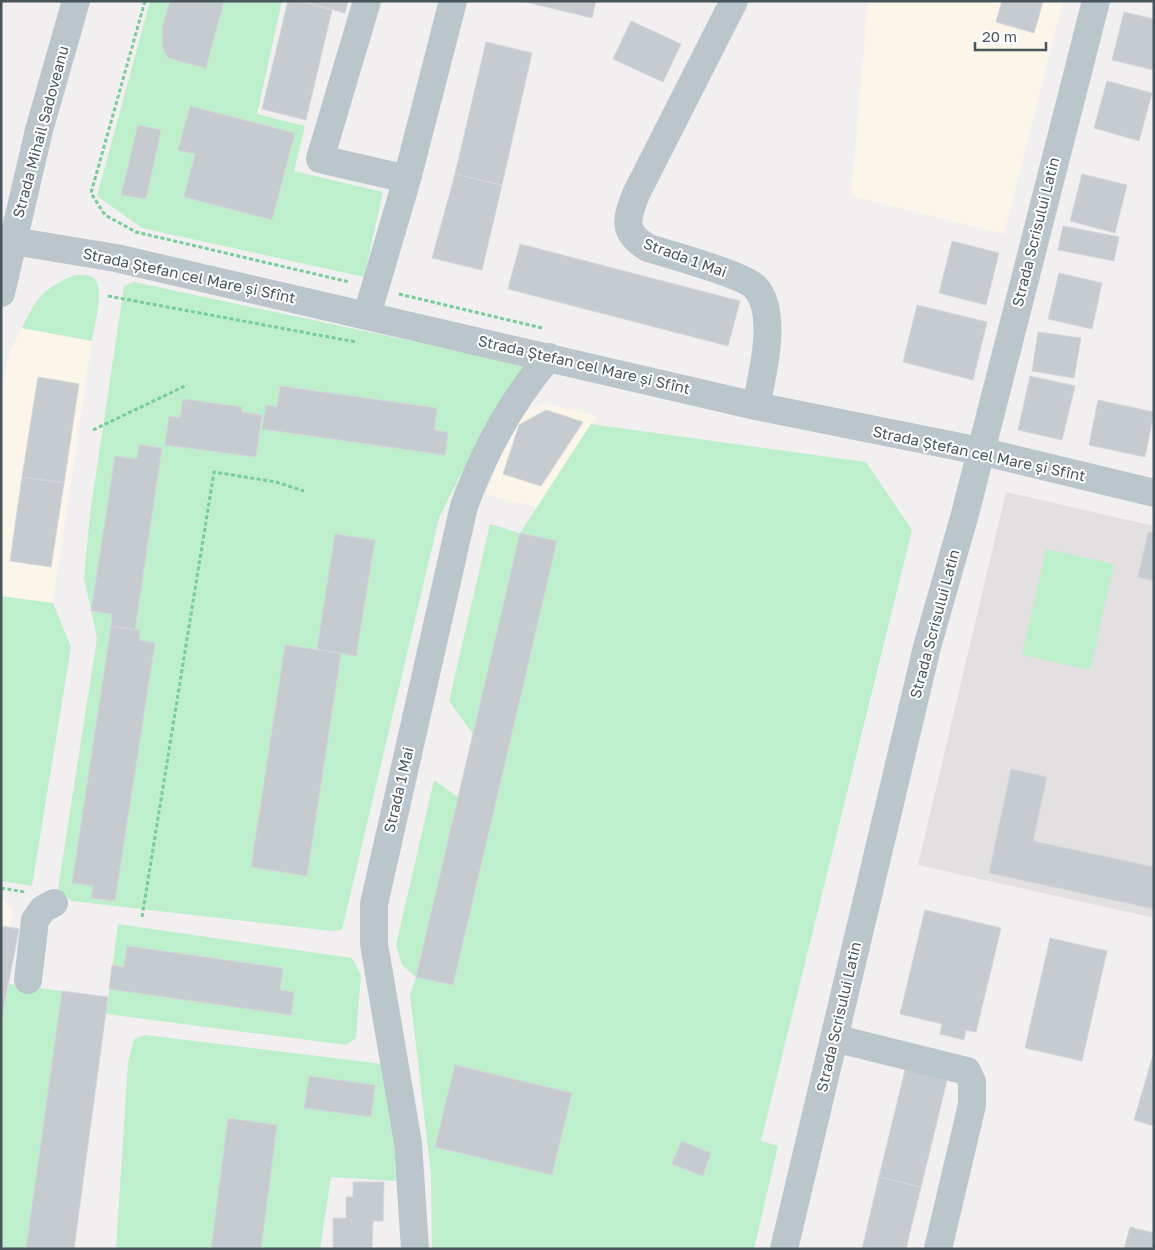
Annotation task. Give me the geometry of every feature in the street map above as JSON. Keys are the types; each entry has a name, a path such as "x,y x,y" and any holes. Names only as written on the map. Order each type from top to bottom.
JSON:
{"street":[{"name":"Strada Mihail Sadoveanu","path":"1,292 39,130 76,1"},
{"path":"367,1 320,158 407,179"},
{"path":"367,315 407,179 453,1"},
{"name":"Strada 1 Mai","path":"734,1 636,194 628,214 629,232 635,240 648,248 737,277 755,286 764,300 768,328 765,358 756,406"},
{"name":"Strada Scrisului Latin","path":"784,1249 927,647 980,451 1096,1"},
{"name":"Strada Ștefan cel Mare și Sfînt","path":"13,242 116,258 756,406 980,451 1154,493"},
{"name":"Strada 1 Mai","path":"415,1249 408,1143 374,944 374,904 464,506 476,474 511,407 549,357"},
{"path":"28,980 35,920 43,909 54,903"},
{"path":"834,1038 967,1071 972,1082 972,1105 938,1249"}],"path":[{"path":"145,1 91,193 105,215 136,232 549,329"},
{"path":"92,430 187,385"},
{"path":"142,917 214,472 276,482 304,491"}],"shaded area":[{"path":"868,1 1063,1 1004,234 851,196"},
{"path":"22,328 92,341 53,603 1,596 1,394 10,351"},
{"path":"544,403 597,416 537,507 486,495 509,432 523,413"},
{"path":"1006,492 1154,526 1154,918 918,865"},
{"path":"1,897 13,909 10,927 19,929 1,1022"}],"green space":[{"path":"150,1 282,1 257,114 305,126 294,171 383,192 364,277 142,228 97,196"},
{"path":"75,275 85,275 94,278 99,289 92,341 22,328 32,308 48,289"},
{"path":"134,282 529,366 503,402 480,440 439,518 342,930 331,931 71,901 58,889 97,638 84,578 90,514 124,286"},
{"path":"591,424 866,462 912,530 761,1141 778,1146 754,1249 432,1249 431,1174 410,995 416,977 402,965 396,945 434,780 458,797 473,734 449,701 490,524 520,533"},
{"path":"1046,549 1114,564 1090,670 1022,655"},
{"path":"1,596 53,603 71,647 32,886 1,881"},
{"path":"118,924 352,958 361,975 356,1038 346,1045 106,1014"},
{"path":"9,984 62,991 26,1249 1,1249 1,1022"},
{"path":"145,1035 383,1064 390,1076 396,1181 331,1177 320,1249 116,1249 128,1062 134,1039"}],"building":[{"path":"170,1 224,1 206,68 168,58 162,47 163,24"},
{"path":"288,1 298,1 332,10 306,120 262,109"},
{"path":"300,1 348,1 345,13"},
{"path":"522,1 596,1 592,18"},
{"path":"1002,1 1043,1 1034,33 996,22"},
{"path":"1124,12 1154,19 1154,70 1112,60"},
{"path":"631,21 681,44 663,82 613,59"},
{"path":"486,42 532,53 502,185 455,174"},
{"path":"1107,81 1152,93 1139,141 1094,128"},
{"path":"190,106 295,133 272,220 184,197 195,154 178,150"},
{"path":"138,125 161,130 146,199 121,195"},
{"path":"455,174 502,185 482,270 432,258"},
{"path":"1082,174 1127,185 1115,233 1070,221"},
{"path":"1063,226 1119,237 1114,261 1058,250"},
{"path":"952,241 999,253 986,305 939,293"},
{"path":"520,244 740,301 728,346 508,289"},
{"path":"1059,273 1102,283 1092,329 1048,319"},
{"path":"917,305 987,322 973,380 903,362"},
{"path":"1038,332 1081,338 1074,378 1032,371"},
{"path":"1030,376 1075,386 1062,440 1018,430"},
{"path":"38,377 79,384 64,483 22,477"},
{"path":"280,386 437,408 434,430 448,432 445,455 262,429 266,405 277,407"},
{"path":"183,399 242,407 242,412 262,415 256,457 165,445 169,416 180,418"},
{"path":"1098,400 1154,412 1145,457 1089,445"},
{"path":"546,410 583,422 541,486 503,474 519,425"},
{"path":"139,445 162,448 135,630 111,626 112,614 91,611 115,456 137,459"},
{"path":"22,477 64,483 51,567 10,561"},
{"path":"1148,532 1154,533 1154,581 1138,577"},
{"path":"520,533 557,541 453,985 416,977"},
{"path":"335,534 375,540 356,656 317,649"},
{"path":"111,626 140,630 139,640 155,643 115,901 91,898 93,886 72,883"},
{"path":"285,645 341,653 307,876 251,867"},
{"path":"1011,769 1047,777 1033,841 1154,867 1154,909 989,873"},
{"path":"925,910 1001,928 976,1032 966,1030 964,1040 940,1034 942,1024 900,1014"},
{"path":"1,926 19,929 1,1022"},
{"path":"1050,938 1107,951 1082,1061 1025,1048"},
{"path":"127,946 283,968 280,990 294,992 291,1015 109,989 112,965 124,967"},
{"path":"62,991 108,997 74,1249 26,1249"},
{"path":"1154,1052 1154,1126 1134,1120"},
{"path":"455,1065 572,1093 552,1175 435,1147"},
{"path":"906,1066 948,1076 921,1187 879,1177"},
{"path":"309,1076 375,1085 371,1117 304,1108"},
{"path":"228,1118 277,1125 261,1249 211,1249"},
{"path":"681,1141 711,1153 703,1176 672,1164"},
{"path":"879,1177 921,1187 906,1249 862,1249"},
{"path":"353,1182 384,1182 383,1221 373,1221 372,1249 333,1249 333,1218 346,1218 346,1197 353,1197"},
{"path":"1130,1227 1154,1233 1154,1249 1124,1249"}]}
